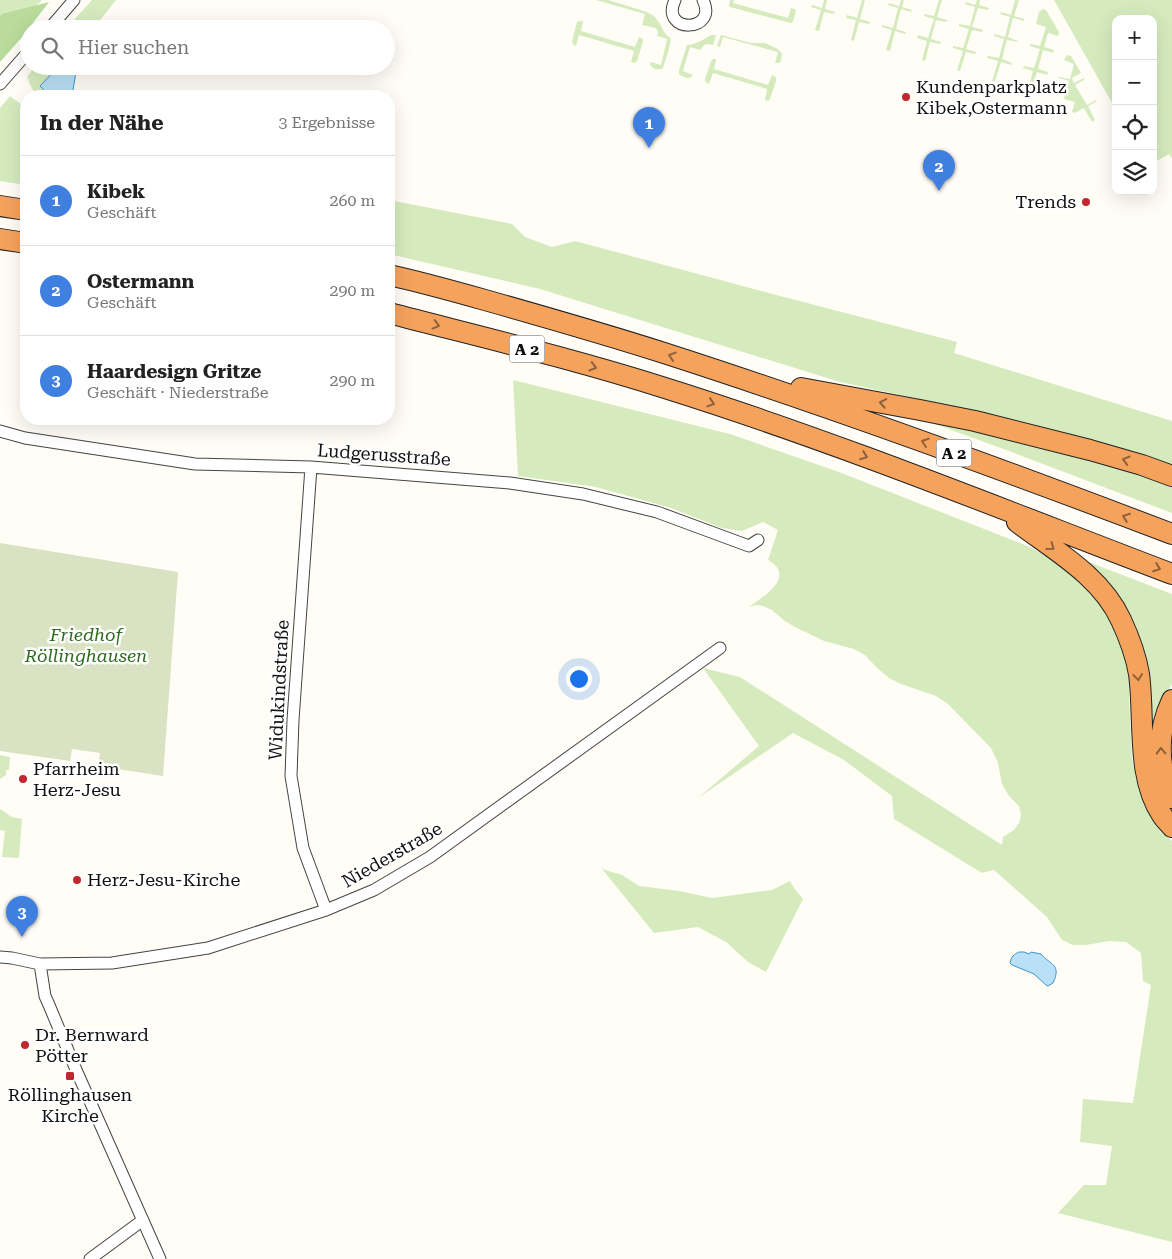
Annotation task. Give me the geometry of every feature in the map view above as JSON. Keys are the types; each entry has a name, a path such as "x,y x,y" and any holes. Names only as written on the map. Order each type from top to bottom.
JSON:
{"highway":[{"path":"0,206 20,209"},
{"path":"0,240 20,242"},
{"name":"A 2","path":"395,276 534,313 735,376 1006,471 1172,534"},
{"name":"A 2","path":"395,315 664,387 808,435 1172,574"},
{"path":"735,376 975,421 1090,450 1172,476"},
{"path":"997,507 1084,573 1112,604 1121,620 1134,651 1139,675 1144,753 1152,797 1162,815 1172,827"},
{"path":"1172,700 1163,723 1160,752 1165,778 1172,798"}],"street":[{"path":"57,20 74,0"},
{"path":"674,0 673,15 680,24 685,26 695,25 703,19 706,10 703,0"},
{"path":"0,84 20,62"},
{"name":"Ludgerusstraße","path":"0,431 26,438 195,464 311,467 510,483 583,494 657,512 749,546 758,540"},
{"name":"Widukindstraße","path":"311,467 293,720 291,776 303,848 326,910"},
{"name":"Niederstraße","path":"0,957 40,964 112,963 208,948 326,910 374,890 430,857 720,648"},
{"path":"40,964 45,996 73,1064 160,1259"},
{"path":"90,1259 143,1220"}],"green space":[{"path":"0,0 42,0 20,20 0,41"},
{"path":"92,0 116,0 100,20 74,20"},
{"path":"596,0 608,0 647,12 656,18 667,36 671,38 663,68 655,69 651,66 650,62 661,65 667,39 657,36 656,28 642,25 645,14"},
{"path":"730,0 734,0 733,3 788,18 791,8 796,11 791,23 730,7"},
{"path":"824,0 827,0 825,9 835,12 834,14 824,12 819,31 815,30 821,10 811,7 812,5 822,8"},
{"path":"862,0 865,0 860,19 870,22 869,24 859,22 854,41 851,40 856,20 846,18 847,15 857,18"},
{"path":"901,0 904,0 902,7 912,10 911,12 901,9 896,29 906,32 905,34 895,31 890,51 886,50 892,30 882,27 882,25 893,28 898,8 888,5 889,3 899,6"},
{"path":"939,0 942,0 937,17 947,20 947,22 936,20 931,39 941,42 940,44 930,42 925,61 922,60 927,41 917,38 918,35 928,38 934,19 924,16 924,14 934,16"},
{"path":"977,0 980,0 979,5 989,8 988,10 978,8 972,27 983,30 982,32 972,30 966,49 976,52 975,54 966,52 960,71 957,70 963,51 953,48 953,46 963,48 969,29 959,26 959,24 970,26 975,7 965,4 966,2 975,5"},
{"path":"1015,0 1019,0 1014,16 1024,19 1024,21 1013,18 1008,37 1018,42 1007,40 1002,59 1012,63 1012,65 1001,62 995,81 992,81 998,61 987,58 988,56 999,58 1004,39 994,36 994,34 1005,37 1010,17 1000,14 1001,12 1011,15"},
{"path":"1054,0 1172,0 1172,158 1169,154 1157,161 1157,15 1112,15 1112,103"},
{"path":"49,2 35,20 20,20 20,39 0,62 0,17 2,14"},
{"path":"1043,9 1046,10 1059,32 1058,36 1048,33 1044,47 1054,50 1053,53 1043,50 1038,69 1048,72 1047,75 1037,72 1031,91 1028,90 1033,71 1023,68 1024,66 1034,68 1040,49 1030,46 1030,44 1040,46 1046,27 1036,24 1039,12"},
{"path":"583,21 581,31 635,47 639,37 643,39 637,61 635,63 631,62 634,51 579,35 576,46 574,45 572,41 577,22"},
{"path":"711,35 716,35 713,45 704,45 700,50 690,47 683,71 693,75 690,78 683,77 679,74 679,70 687,45 696,43"},
{"path":"721,35 751,43 765,43 782,53 781,61 775,63 778,52 723,37 720,47 717,46"},
{"path":"1067,55 1071,56 1081,73 1072,78 1074,83 1084,78 1084,80 1075,85 1087,105 1097,101 1088,106 1095,120 1092,122 1084,108 1075,113 1072,112 1075,102 1064,99 1069,81 1059,77 1070,79 1074,64 1064,60"},
{"path":"713,59 716,59 714,69 768,85 772,75 776,77 770,99 768,101 765,100 767,89 713,73 709,84 706,83 705,79"},
{"path":"28,75 50,75 40,86 44,90 33,90 27,77"},
{"path":"10,96 20,104 20,184 0,181 0,108"},
{"path":"395,201 512,224 525,237 552,247 575,241 957,342 954,353 1172,421 1172,466 1122,450 971,410 840,382 540,289 395,255"},
{"path":"513,380 730,434 839,472 1030,547 1051,559 1083,584 1103,605 1114,626 1129,672 1132,759 1136,778 1147,810 1162,831 1172,841 1172,1242 1058,1213 1084,1185 1106,1185 1112,1146 1080,1142 1083,1099 1133,1103 1151,985 1143,981 1141,953 1126,942 1109,941 1073,945 1062,940 1047,917 994,870 982,873 894,819 892,796 844,760 793,733 698,798 759,746 703,668 740,677 1002,845 1003,837 1014,830 1019,823 1021,815 1019,806 1009,796 1002,784 998,763 991,748 948,704 936,696 889,678 865,655 854,649 824,641 795,627 772,610 763,606 749,607 769,592 775,586 778,579 779,573 776,566 768,560 778,530 763,522 742,531 722,528 671,508 596,487 518,476"},
{"path":"921,419 1029,439 1172,482 1172,513 1009,451"},
{"name":"Friedhof Röllinghausen","path":"0,543 178,572 163,776 98,766 100,753 72,749 70,761 0,751"},
{"path":"1086,561 1172,594 1172,684 1164,697 1154,741 1151,726 1094,570"},
{"path":"0,755 10,757 9,770 6,770 6,775 0,779"},
{"path":"0,809 12,817 22,819 19,858 2,857 5,831 0,830"},
{"path":"602,869 622,875 639,886 679,891 712,898 772,890 790,881 803,899 766,972 748,962 726,942 698,927 654,933"}],"water":[{"path":"50,75 76,75 73,90 44,90 40,86"},
{"path":"1019,952 1041,954 1051,963 1056,968 1053,983 1048,986 1034,974 1012,965 1010,963 1012,957"}],"place":[{"name":"Kundenparkplatz Kibek,Ostermann","path":"906,97"},
{"name":"Kibek","path":"649,148"},
{"name":"Ostermann","path":"939,191"},
{"name":"Trends","path":"1086,202"},
{"name":"Pfarrheim Herz-Jesu","path":"23,779"},
{"name":"Herz-Jesu-Kirche","path":"77,880"},
{"name":"Haardesign Gritze","path":"22,937"},
{"name":"Dr. Bernward Pötter","path":"25,1045"},
{"name":"Röllinghausen Kirche","path":"70,1076"}]}
